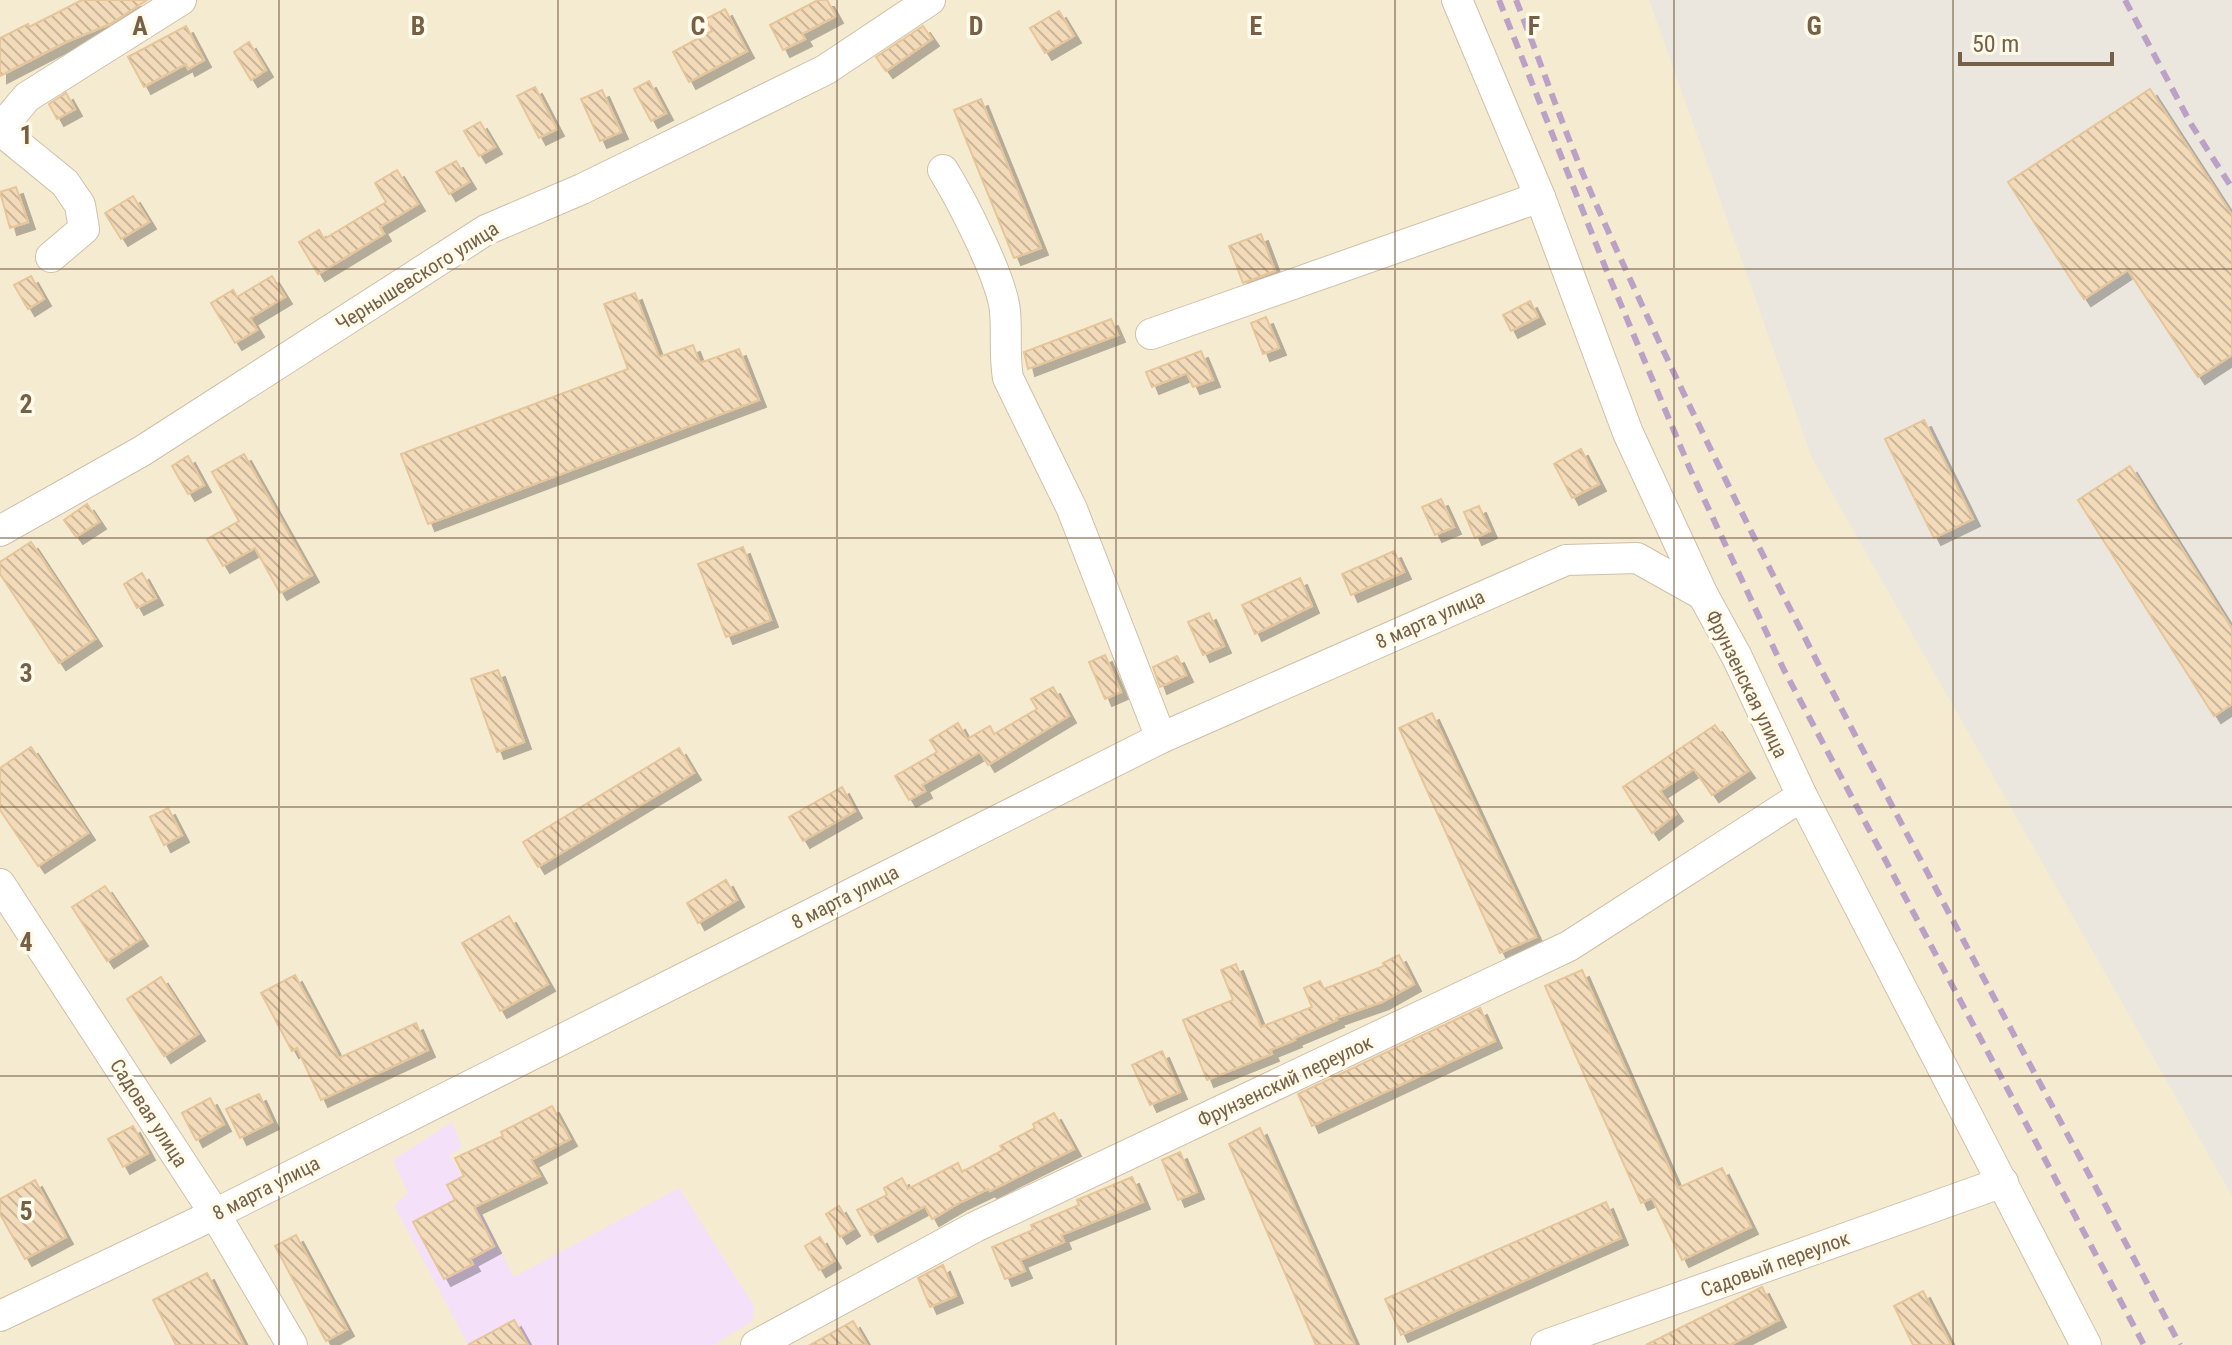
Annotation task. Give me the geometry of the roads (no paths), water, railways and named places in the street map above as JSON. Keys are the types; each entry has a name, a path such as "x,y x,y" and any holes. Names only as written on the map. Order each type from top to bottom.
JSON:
{"street":[{"path":"51,257 84,229 80,205 65,183 0,130 27,97 181,0"},
{"name":"Чернышевского улица","path":"0,531 142,451 486,230 582,189 825,70 930,0"},
{"name":"Фрунзенская улица","path":"1457,0 1540,197 1628,433 1703,595 1737,657 1802,796 2086,1345"},
{"path":"943,170 958,194 1000,290 1005,309 1008,378 1072,509 1161,738"},
{"path":"1151,334 1540,197"},
{"name":"8 марта улица","path":"0,1316 215,1214 1161,738 1566,560 1637,558 1703,595"},
{"name":"Фрунзенский переулок","path":"756,1345 975,1227 1569,946 1802,796"},
{"name":"Садовая улица","path":"0,884 215,1214 292,1345"},
{"name":"Садовый переулок","path":"1546,1345 2003,1182"}],"railway":[{"path":"1499,0 1690,469 1784,670 2144,1345"},
{"path":"1516,0 1596,204 1733,494 1878,779 2180,1345"},
{"path":"2125,0 2191,124 2232,188"}]}
